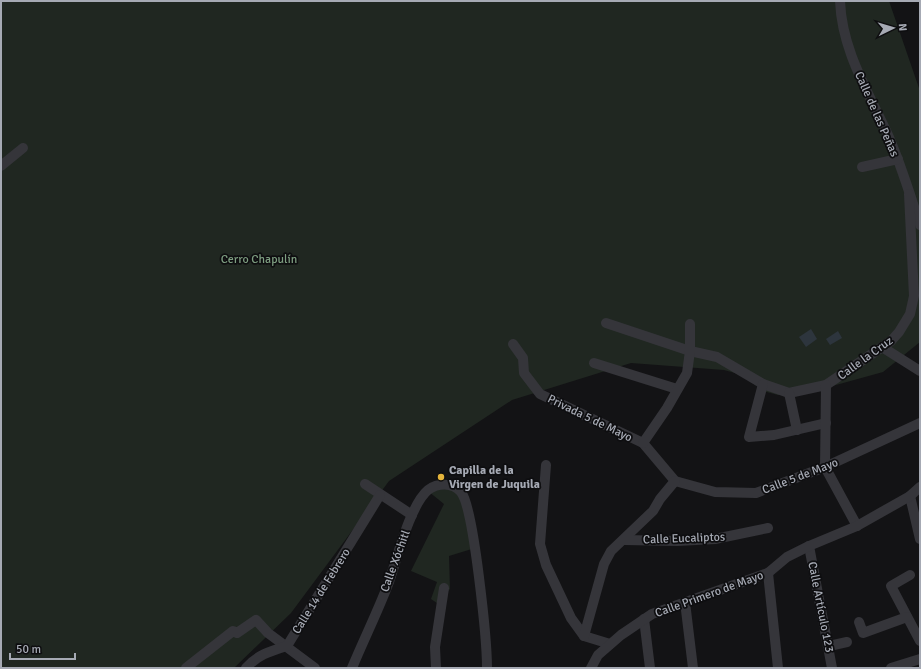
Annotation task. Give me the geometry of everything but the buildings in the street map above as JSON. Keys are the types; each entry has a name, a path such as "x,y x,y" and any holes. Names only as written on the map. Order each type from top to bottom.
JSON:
{"street":[{"name":"Calle de las Peñas","path":"840,1 841,14 850,56 898,159 919,219"},
{"path":"1,166 23,148"},
{"path":"867,166 898,159"},
{"name":"Calle la Cruz","path":"789,393 826,385 891,341 899,332 910,314 914,296 909,194"},
{"path":"606,323 690,352 714,356 759,381 789,393 797,430"},
{"path":"674,481 643,443 667,408 686,373 690,352 690,324"},
{"name":"Privada 5 de Mayo","path":"513,344 524,358 524,373 540,394 643,443"},
{"path":"882,347 920,371"},
{"path":"594,363 677,389"},
{"path":"759,381 749,437 774,435 826,423"},
{"path":"826,385 825,467 857,526"},
{"name":"Calle 5 de Mayo","path":"674,481 715,492 756,493 825,467 920,423"},
{"path":"546,465 540,544 546,565 560,598 571,618 584,636 610,644"},
{"name":"Calle Eucaliptos","path":"584,636 604,564 611,551 653,511 674,481"},
{"path":"365,484 412,515"},
{"name":"Calle Xóchitl","path":"352,668 389,583 412,515 428,491 440,484 451,485 461,492 469,510 475,548 487,668"},
{"name":"Calle Primero de Mayo","path":"590,668 598,655 610,644 652,614 768,573 787,557 857,526 910,496 920,487"},
{"name":"Calle 14 de Febrero","path":"246,668 253,660 266,653 287,646 380,495"},
{"path":"910,496 920,539"},
{"name":"Calle Eucaliptos","path":"624,540 677,541 714,539 768,528"},
{"name":"Calle Artículo 123","path":"809,546 832,668"},
{"path":"768,573 778,668"},
{"path":"910,575 891,586 920,641"},
{"path":"436,668 436,636 444,588"},
{"path":"685,602 693,668"},
{"path":"859,622 863,633 907,617"},
{"path":"644,619 650,668"},
{"path":"186,668 233,631 238,633 256,620 268,632 314,667"},
{"path":"829,646 847,642"},
{"path":"598,655 601,668"},
{"path":"891,668 920,659"}],"green space":[{"name":"Cerro Chapulín","path":"1,1 889,1 920,91 920,342 883,372 807,393 778,395 763,391 742,375 724,370 631,363 512,400 389,481 291,613 234,668 1,668"},
{"path":"440,484 461,492 475,548 449,556 450,589 437,603 431,599 437,582 411,571 444,504 428,491"}],"shaded area":[{"path":"811,329 817,339 806,347 799,337"},
{"path":"838,331 842,338 830,345 826,339"}],"place":[{"name":"Capilla de la Virgen de Juquila","path":"441,477"}]}
